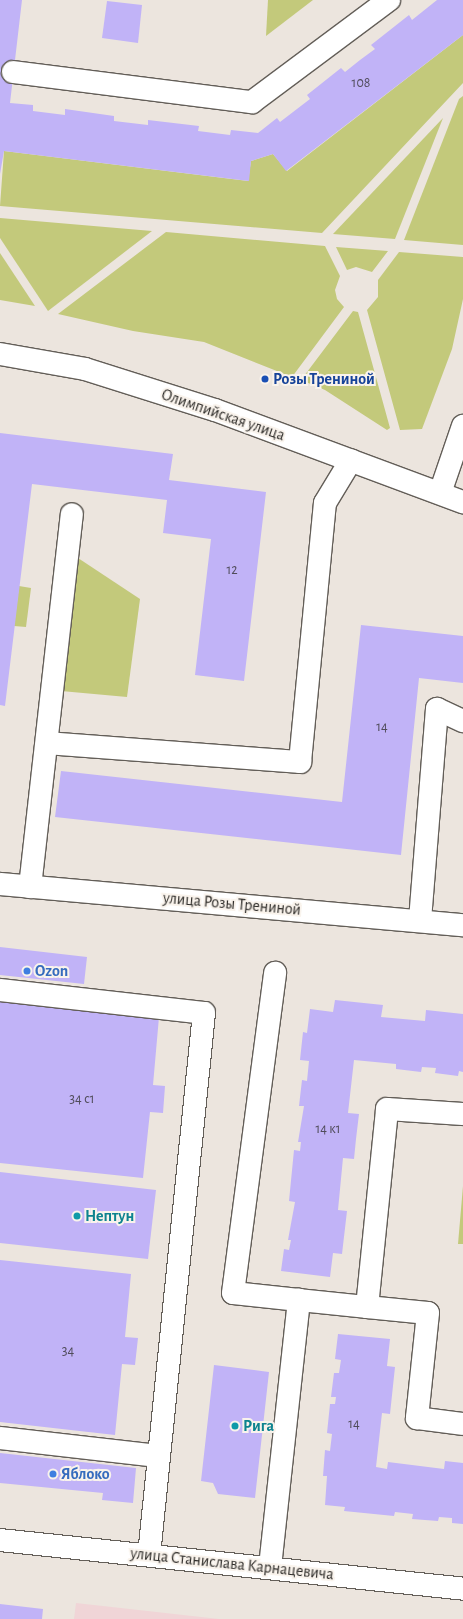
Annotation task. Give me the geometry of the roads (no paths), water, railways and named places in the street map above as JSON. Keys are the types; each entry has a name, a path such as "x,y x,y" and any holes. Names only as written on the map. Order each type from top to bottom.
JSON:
{"street":[{"path":"13,72 252,102 389,0"},
{"name":"Олимпийская улица","path":"0,354 85,369 215,410 463,502"},
{"path":"440,493 463,426"},
{"path":"47,742 300,762 325,503 351,460"},
{"path":"30,887 72,514"},
{"path":"420,920 437,709 463,721"},
{"name":"улица Розы Трениной","path":"0,884 463,925"},
{"path":"275,973 233,1293 428,1313 417,1418 463,1424"},
{"path":"0,990 204,1013 149,1555"},
{"path":"367,1307 387,1109 463,1114"},
{"path":"270,1567 299,1300"},
{"path":"0,1438 158,1456"},
{"name":"улица Станислава Карнацевича","path":"0,1540 463,1588"}],"place":[{"name":"Розы Трениной","path":"265,379"},
{"name":"Ozon","path":"27,971"},
{"name":"Нептун","path":"77,1216"},
{"name":"Рига","path":"235,1426"},
{"name":"Яблоко","path":"53,1474"}]}
